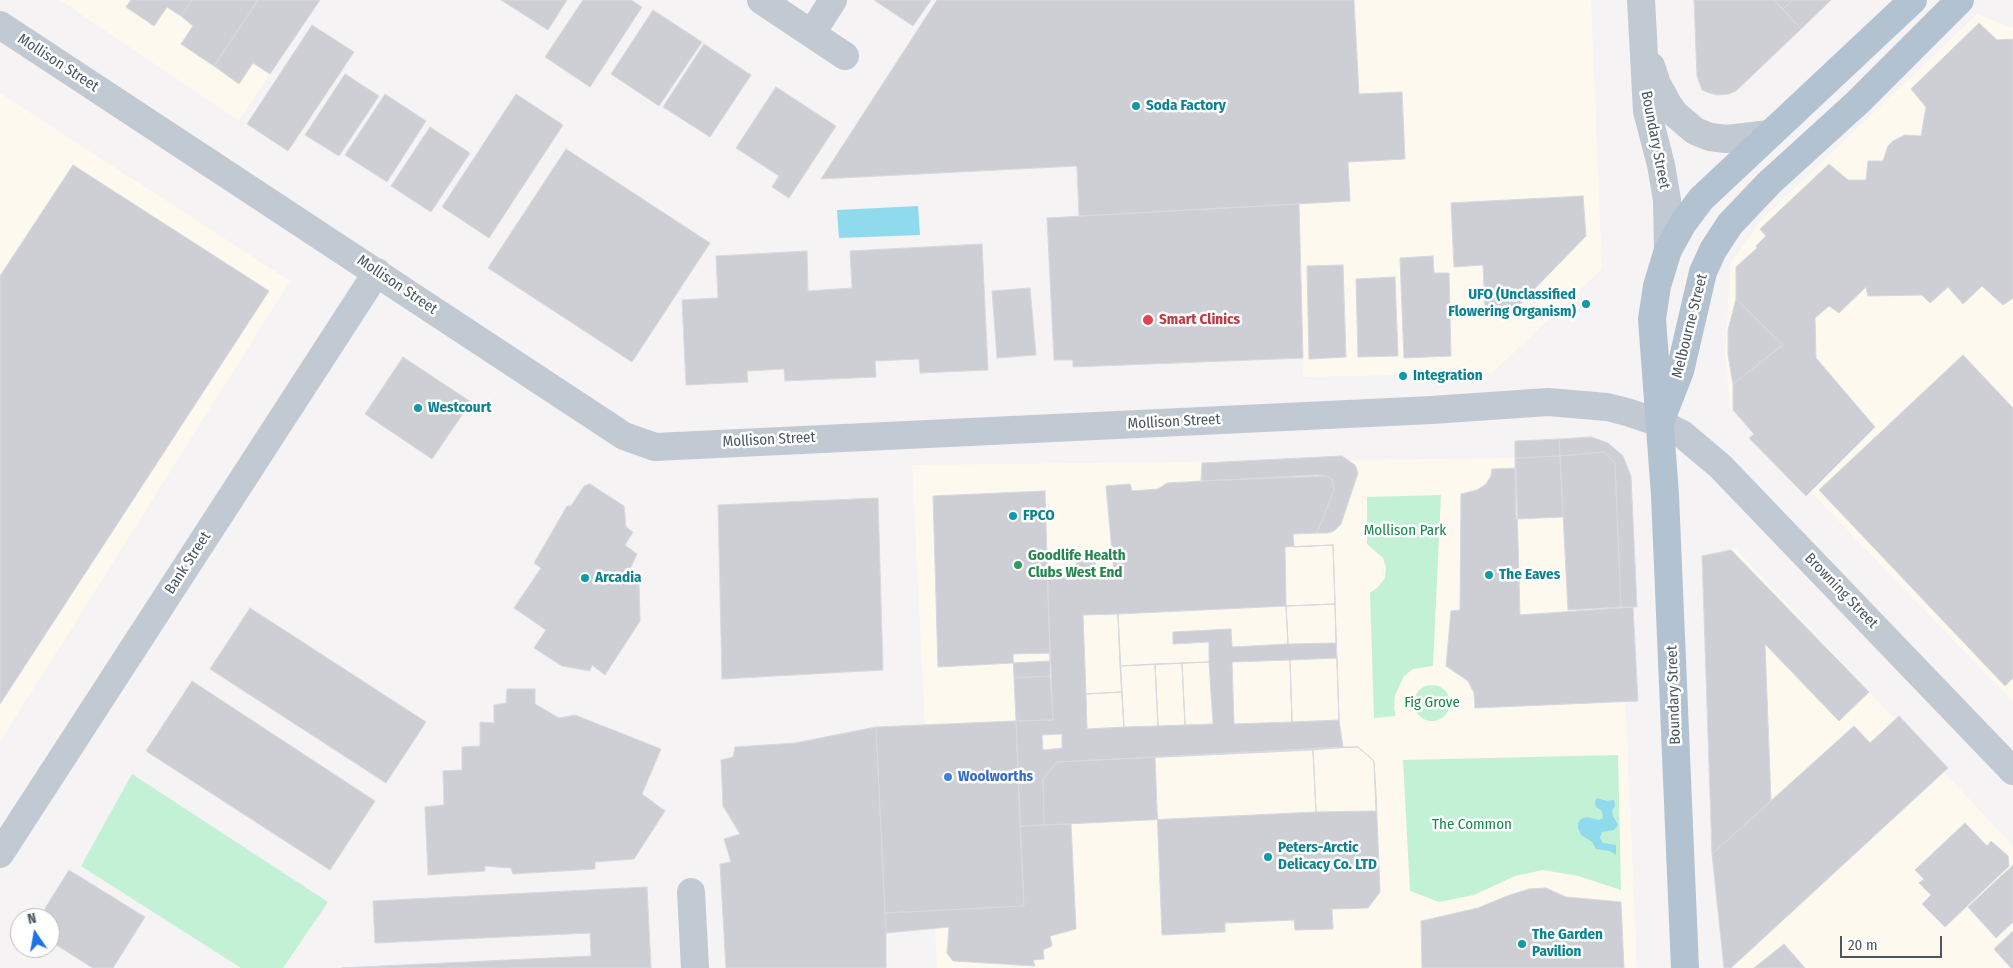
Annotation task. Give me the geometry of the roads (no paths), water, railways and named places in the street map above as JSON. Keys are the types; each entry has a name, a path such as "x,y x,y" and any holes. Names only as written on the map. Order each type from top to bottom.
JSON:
{"main road":[{"name":"Melbourne Street","path":"1660,423 1652,319 1657,286 1668,250 1683,223 1701,199 1914,0"},
{"name":"Melbourne Street","path":"1660,423 1680,372 1703,272 1713,250 1730,224 1769,183 1858,102 1960,0"},
{"name":"Boundary Street","path":"1660,423 1685,968"}],"street":[{"path":"761,0 845,56"},
{"path":"812,33 833,0"},
{"name":"Boundary Street","path":"1641,0 1647,111 1661,165 1667,200 1668,250"},
{"name":"Mollison Street","path":"0,25 624,436 655,447 1432,410 1548,402 1607,407 1660,423"},
{"path":"1643,38 1653,73 1663,96 1676,114 1689,127 1699,133 1717,138 1770,134"},
{"name":"Bank Street","path":"0,854 377,272"},
{"name":"Browning Street","path":"1660,423 1682,434 1720,466 2013,771"},
{"path":"690,892 695,968"}],"water":[{"path":"918,206 920,235 839,238 837,210"},
{"path":"1597,798 1607,801 1614,800 1615,806 1612,810 1618,825 1614,830 1602,832 1600,838 1603,843 1616,845 1616,855 1610,851 1596,849 1592,842 1581,835 1578,828 1578,823 1581,819 1587,817 1599,820 1603,818 1602,811 1596,807 1595,801"}],"place":[{"name":"Soda Factory","path":"1136,106"},
{"name":"UFO (Unclassified Flowering Organism)","path":"1586,304"},
{"name":"Smart Clinics","path":"1148,320"},
{"name":"Integration","path":"1403,376"},
{"name":"Westcourt","path":"418,408"},
{"name":"FPCO","path":"1013,516"},
{"name":"Goodlife Health Clubs West End","path":"1018,565"},
{"name":"The Eaves","path":"1489,575"},
{"name":"Arcadia","path":"585,578"},
{"name":"Woolworths","path":"948,777"},
{"name":"Peters-Arctic Delicacy Co. LTD","path":"1268,857"},
{"name":"The Garden Pavilion","path":"1522,944"}],"park label":[{"name":"Mollison Park","path":"1405,531"},
{"name":"Fig Grove","path":"1432,703"},
{"name":"The Common","path":"1472,825"}]}
